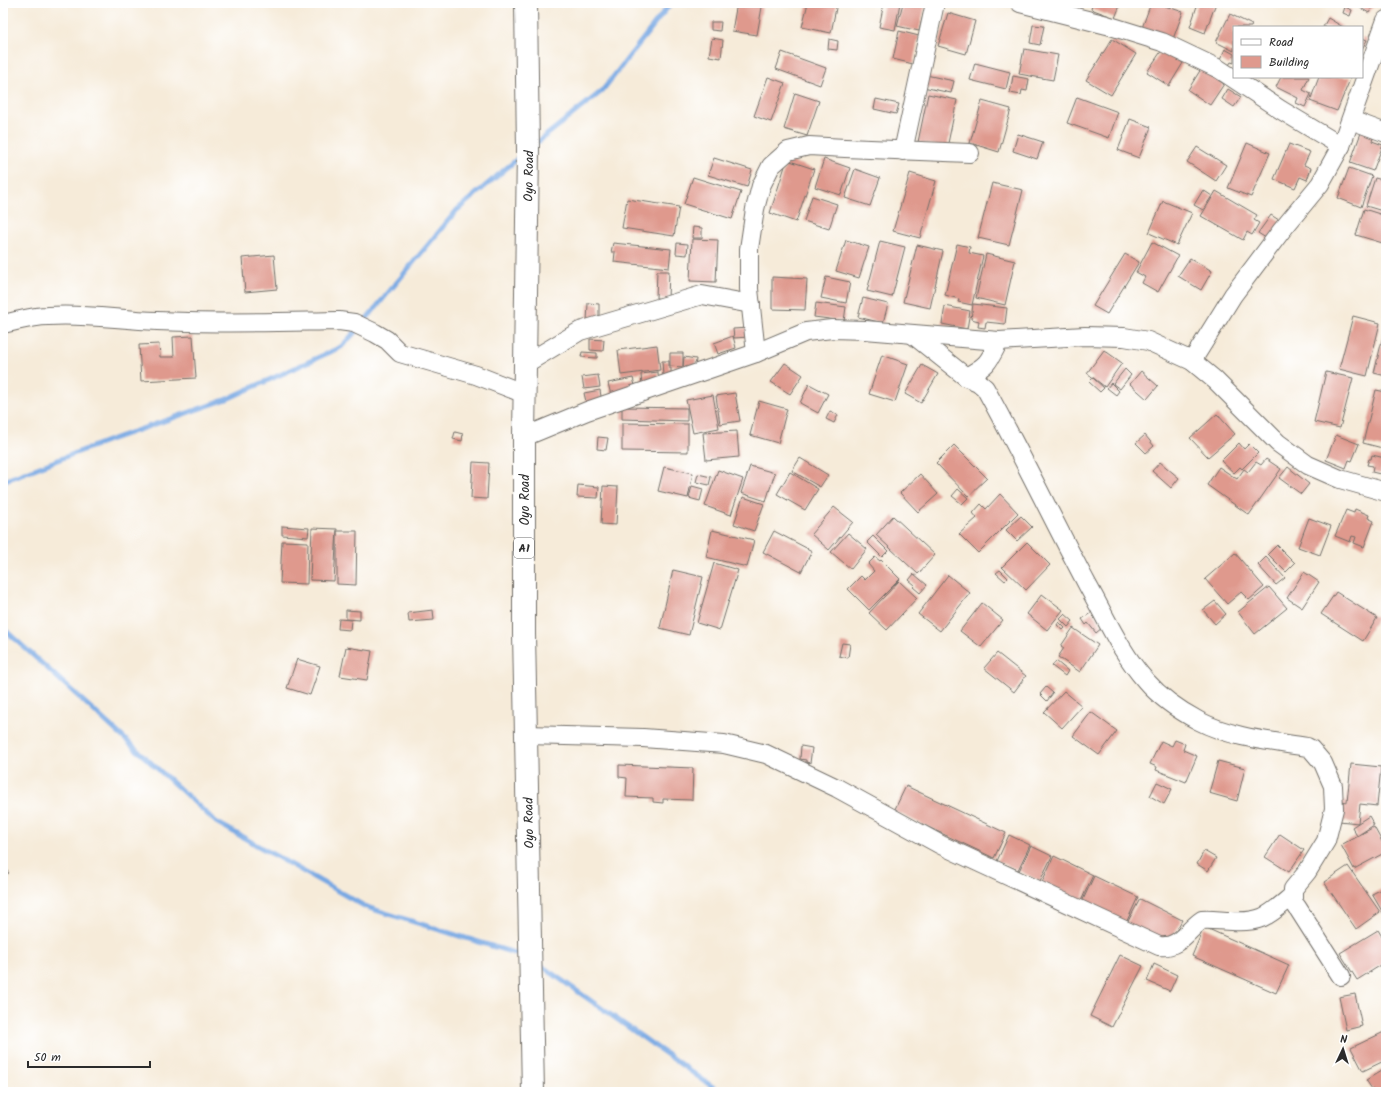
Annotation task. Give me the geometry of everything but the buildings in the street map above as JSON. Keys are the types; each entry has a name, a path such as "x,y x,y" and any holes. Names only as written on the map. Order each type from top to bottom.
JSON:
{"highway":[{"name":"Oyo Road","path":"526,3 528,150 524,437 524,634 533,1092"}],"street":[{"path":"903,151 935,3"},
{"path":"1020,3 1107,25 1162,42 1219,69 1281,110 1341,146"},
{"path":"1192,360 1232,295 1282,230 1320,184 1341,146 1386,20"},
{"path":"1351,120 1386,133"},
{"path":"756,353 749,289 749,249 755,208 761,186 771,166 788,151 809,146 970,153"},
{"path":"525,364 580,331 702,295 751,304"},
{"path":"3,324 47,316 85,315 124,320 157,321 339,321 354,323 387,340 400,353 476,375 525,394"},
{"path":"524,437 586,411 756,353 806,332 865,330 999,341 1085,336 1124,337 1148,341 1192,360 1215,380 1278,443 1308,465 1340,479 1386,492"},
{"path":"912,334 966,376 978,382 984,388 1012,437 1121,648 1146,681 1168,701 1200,721 1232,735 1307,747 1311,749 1322,763 1332,786 1334,809 1326,841 1307,872 1293,889 1292,896 1296,907 1341,976"},
{"path":"966,376 982,368 988,362 999,341"},
{"path":"526,735 643,738 724,744 766,754 837,788 941,845 1159,946 1166,947 1174,945 1202,920 1240,922 1256,920 1268,916 1292,896"}],"waterway":[{"path":"534,145 602,91 671,3"},
{"path":"363,323 457,210 522,155"},
{"path":"3,481 107,441 227,399 341,347 358,329"},
{"path":"3,628 216,822 366,907 524,956"},
{"path":"536,962 720,1092"}]}
